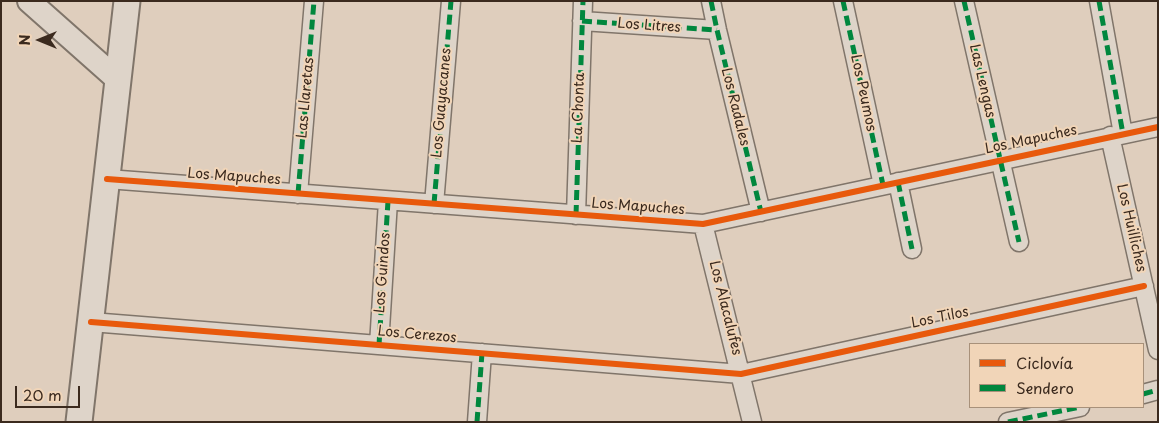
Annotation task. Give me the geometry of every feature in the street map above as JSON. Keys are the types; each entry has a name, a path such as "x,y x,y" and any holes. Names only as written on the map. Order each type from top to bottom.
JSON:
{"main road":[{"path":"80,422 127,1"}],"street":[{"path":"30,1 118,80"},
{"name":"Las Llaretas","path":"298,194 314,1"},
{"name":"Los Guayacanes","path":"434,204 450,1"},
{"name":"La Chonta","path":"576,215 583,1"},
{"name":"Los Radales","path":"711,1 716,30 761,212"},
{"name":"Los Peumos","path":"843,1 890,184 912,248"},
{"name":"Las Lengas","path":"964,1 1019,242"},
{"name":"Los Huilliches","path":"1099,1 1116,135 1158,350"},
{"name":"Los Litres","path":"582,21 716,30"},
{"name":"Los Mapuches","path":"107,179 704,224 1158,127"},
{"name":"Los Guindos","path":"379,345 388,201"},
{"name":"Los Alacalufes","path":"704,224 752,422"},
{"name":"Los Tilos","path":"741,374 1144,286"},
{"name":"Los Cerezos","path":"91,322 741,374"},
{"path":"476,422 482,353"},
{"path":"1144,394 1158,390"},
{"path":"1008,422 1075,408"}],"marked path":[{"path":"298,194 314,1"},
{"path":"434,204 451,1"},
{"path":"576,215 583,1"},
{"path":"711,1 761,212"},
{"path":"843,1 883,185"},
{"path":"964,1 1019,242"},
{"path":"1099,1 1123,134"},
{"path":"582,21 717,30"},
{"path":"898,182 912,249"},
{"path":"379,345 388,201"},
{"path":"477,422 482,353"},
{"path":"1144,394 1158,390"},
{"path":"1008,422 1075,408"}],"cycle path":[{"path":"107,179 703,224 1158,127"},
{"path":"91,322 741,374 1144,286"}]}
